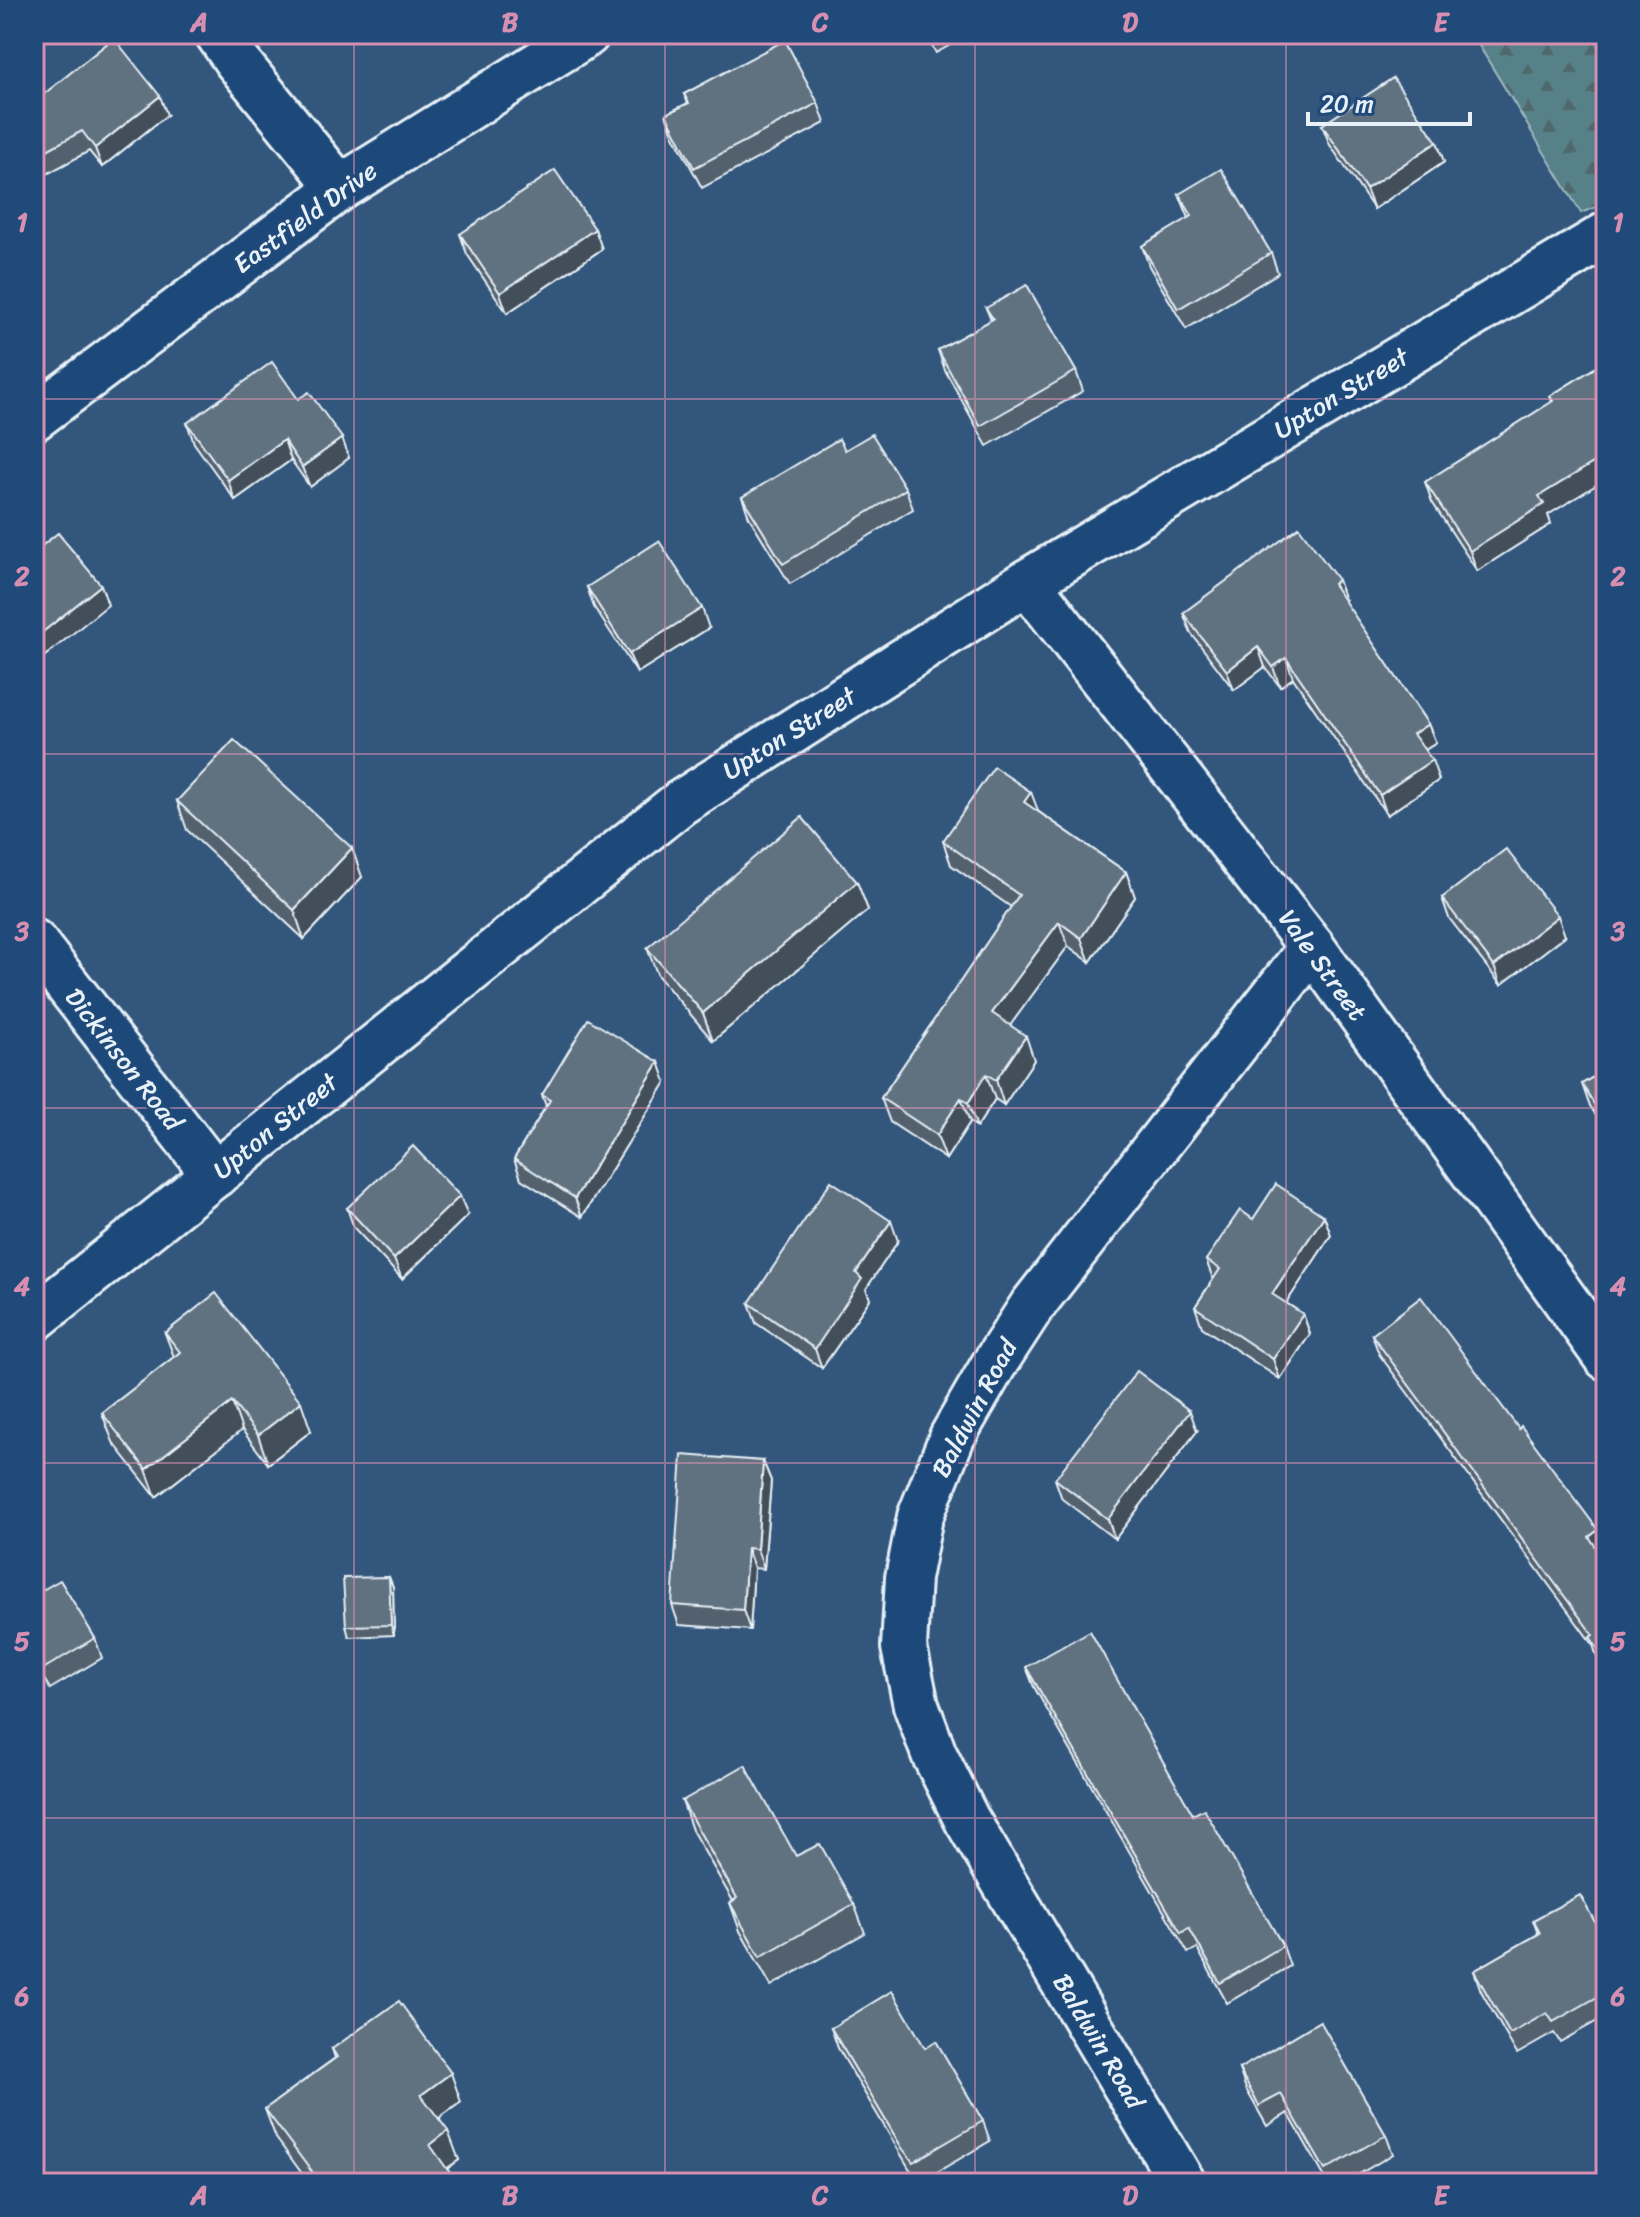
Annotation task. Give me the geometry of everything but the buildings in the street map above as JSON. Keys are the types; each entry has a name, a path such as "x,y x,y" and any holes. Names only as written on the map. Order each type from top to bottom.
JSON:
{"street":[{"path":"218,34 340,188"},
{"name":"Eastfield Drive","path":"34,418 340,188 587,34"},
{"name":"Upton Street","path":"34,1319 680,803 1027,582 1606,235"},
{"name":"Vale Street","path":"1027,582 1312,947 1606,1357"},
{"name":"Dickinson Road","path":"34,942 215,1175"},
{"name":"Baldwin Road","path":"1183,2183 967,1820 934,1754 916,1705 904,1647 908,1578 920,1517 952,1437 993,1366 1032,1306 1312,947"}],"green space":[{"path":"1472,34 1606,34 1606,203 1581,213"}]}
